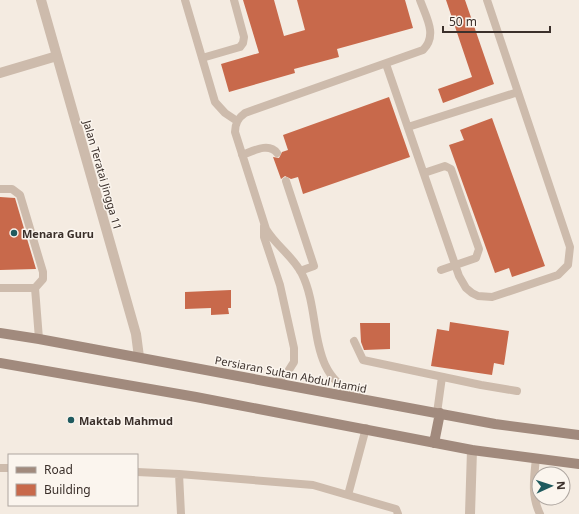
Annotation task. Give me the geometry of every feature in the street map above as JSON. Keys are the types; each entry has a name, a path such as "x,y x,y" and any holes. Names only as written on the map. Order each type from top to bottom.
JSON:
{"main road":[{"name":"Persiaran Sultan Abdul Hamid","path":"0,333 140,357 494,424 579,435"},
{"path":"0,363 366,428 472,450 579,464"},
{"path":"434,443 438,413"}],"street":[{"name":"Jalan Teratai Jingga 11","path":"41,0 136,334 140,357"},
{"path":"0,72 57,56"},
{"path":"470,514 472,450"}],"lane":[{"path":"185,0 215,102 225,114 237,121"},
{"path":"202,58 240,47 243,43 244,37 234,0"},
{"path":"365,399 347,391 338,384 326,368 319,348 309,294 296,264 270,235 263,222 235,132 237,121 245,113 419,52 429,43 431,32 420,0"},
{"path":"386,64 455,265 462,283 466,288 478,296 492,297 558,275 564,270 570,259 570,248 488,0"},
{"path":"408,127 518,92"},
{"path":"242,155 268,147 275,150 277,153"},
{"path":"424,173 447,166 452,171 479,252 476,258 441,270"},
{"path":"286,181 314,266 300,271"},
{"path":"0,189 12,189 20,195 43,272 43,279 35,288 39,339"},
{"path":"263,222 264,237 280,285 294,348 294,362 287,373 275,383"},
{"path":"0,288 35,288"},
{"path":"354,341 363,360 442,377 517,390"},
{"path":"438,413 442,377"},
{"path":"348,495 366,428"},
{"path":"536,458 533,490 534,499 540,514"},
{"path":"138,472 314,485 396,509 398,514"},
{"path":"179,474 181,514"}],"building":[{"path":"243,0 274,0 284,36 305,30 297,0 405,0 413,28 337,49 339,57 294,69 295,73 229,92 221,64 259,53"},
{"path":"446,0 465,0 494,84 443,103 438,89 472,77"},
{"path":"389,97 410,157 303,194 298,177 291,179 285,176 281,179 273,157 279,158 282,152 288,150 283,135"},
{"path":"492,118 545,266 512,277 509,268 495,273 449,145 464,140 460,130"},
{"name":"Menara Guru","path":"0,197 15,198 36,269 0,270"},
{"path":"231,290 231,308 228,308 229,314 211,315 211,308 185,309 185,292"},
{"path":"450,322 509,331 504,365 494,363 492,375 431,366 437,329 449,331"},
{"path":"360,323 390,323 390,349 364,350 361,342"}],"place":[{"name":"Menara Guru","path":"14,233"},
{"name":"Maktab Mahmud","path":"71,420"}]}
